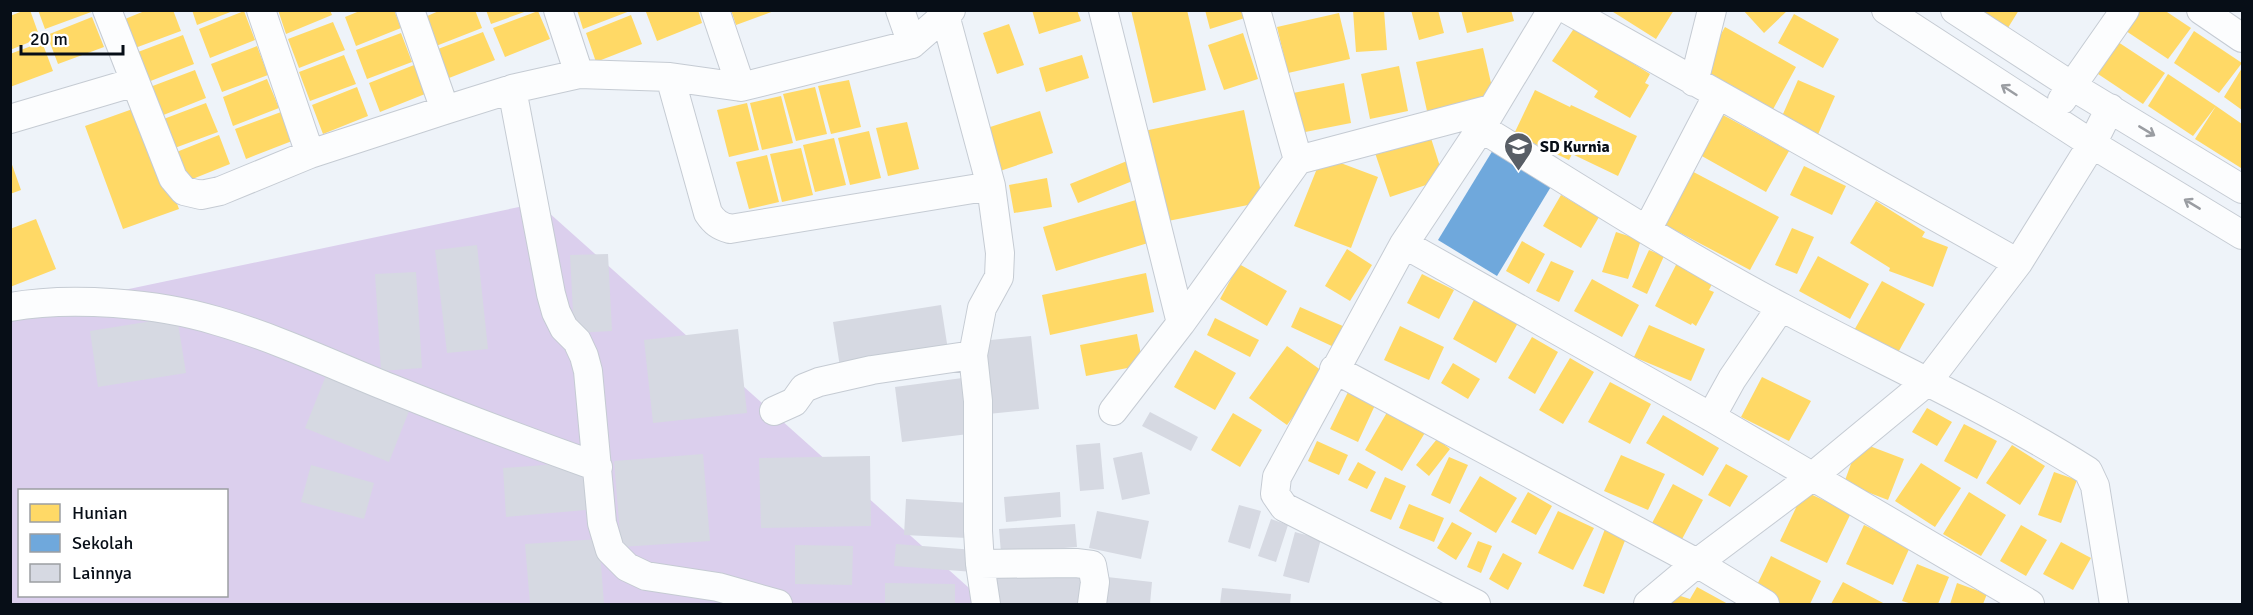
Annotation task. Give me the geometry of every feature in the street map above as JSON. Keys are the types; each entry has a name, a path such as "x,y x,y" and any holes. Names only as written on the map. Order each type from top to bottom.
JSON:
{"street":[{"path":"108,10 173,178 184,191 201,195 220,191 310,154 512,89 579,74 670,77 741,87 912,44 948,13 991,186 1000,253 999,277 982,308 973,355 978,401 980,564 986,604"},
{"path":"261,10 310,154"},
{"path":"410,10 445,110"},
{"path":"558,10 579,74"},
{"path":"715,10 741,87"},
{"path":"900,10 912,44"},
{"path":"1103,10 1181,323"},
{"path":"1476,604 1284,507 1275,494 1277,477 1404,244 1486,119 1552,10"},
{"path":"1568,10 2018,263"},
{"path":"1647,230 1705,89 1712,10"},
{"path":"1886,10 2092,144 2242,235"},
{"path":"1955,10 2072,86 2242,189"},
{"path":"2050,117 2126,10"},
{"path":"2201,10 2242,38"},
{"path":"1265,12 1298,160"},
{"path":"670,77 708,213 713,221 721,226 730,229 991,186"},
{"path":"10,119 135,81"},
{"path":"512,89 551,294 564,328 577,342 586,363 602,524 610,550 627,567 646,576 737,591 778,604"},
{"path":"1648,604 1697,563 1813,476 1928,381 2018,263 2092,144 2110,108"},
{"path":"1113,411 1181,323 1298,160 1486,119 1647,230 1781,307 1928,381 2088,471 2095,486 2115,604"},
{"path":"1404,244 1711,417 2030,604"},
{"path":"10,307 37,302 93,303 158,308 216,320 281,343 500,432 598,467"},
{"path":"1711,417 1731,379 1781,307"},
{"path":"774,411 794,402 804,388 819,382 872,370 973,355"},
{"path":"1334,369 1697,563 1765,604"},
{"path":"980,564 1076,562 1092,565 1095,582 1092,604"}],"shaded area":[{"path":"538,203 987,604 11,604 10,314"}],"building: Hunian":[{"path":"30,10 40,38 10,50 10,16"},
{"path":"38,10 94,10 94,11 45,29"},
{"path":"147,10 173,10 181,31 135,48 125,19"},
{"path":"192,10 233,10 233,11 197,25"},
{"path":"278,10 330,10 332,15 286,34"},
{"path":"362,10 394,10 401,28 356,46 345,17"},
{"path":"441,10 475,10 482,28 436,46 425,17"},
{"path":"486,10 527,10 527,11 491,24"},
{"path":"577,10 630,10 630,11 583,29"},
{"path":"650,10 698,10 702,23 657,41 646,12"},
{"path":"731,10 774,10 774,11 736,25"},
{"path":"1032,10 1077,10 1081,21 1039,34"},
{"path":"1131,10 1187,10 1206,90 1153,103"},
{"path":"1205,10 1246,10 1248,17 1210,29"},
{"path":"1353,10 1384,10 1387,50 1356,52"},
{"path":"1411,10 1438,10 1444,33 1419,40"},
{"path":"1461,10 1511,10 1514,21 1467,33"},
{"path":"1610,10 1674,10 1656,39"},
{"path":"1743,10 1788,10 1764,33"},
{"path":"1978,10 2019,10 2006,31"},
{"path":"2134,10 2164,10 2191,28 2168,59 2123,29"},
{"path":"244,11 255,40 210,58 199,29"},
{"path":"538,11 550,39 505,57 493,28"},
{"path":"1339,13 1350,59 1288,73 1277,27"},
{"path":"1794,14 1839,39 1823,68 1778,43"},
{"path":"631,15 642,44 596,62 586,33"},
{"path":"92,17 104,47 58,64 47,35"},
{"path":"333,22 345,50 299,68 288,39"},
{"path":"1009,24 1024,65 997,74 983,33"},
{"path":"1575,27 1650,74 1645,83 1649,85 1630,118 1594,97 1598,91 1552,61"},
{"path":"1725,27 1796,67 1771,113 1699,73"},
{"path":"2194,31 2242,63 2219,93 2174,63"},
{"path":"483,32 495,60 449,78 438,49"},
{"path":"401,33 412,62 367,79 356,50"},
{"path":"1243,33 1258,79 1224,90 1208,45"},
{"path":"183,35 194,64 148,82 138,52"},
{"path":"42,42 53,71 10,87 10,54"},
{"path":"2118,42 2165,73 2143,104 2098,74"},
{"path":"257,46 268,75 222,92 211,64"},
{"path":"1483,48 1494,96 1427,111 1416,62"},
{"path":"344,55 356,84 310,101 299,72"},
{"path":"1082,55 1089,78 1046,92 1039,68"},
{"path":"414,65 425,94 380,112 369,83"},
{"path":"1399,66 1408,111 1370,119 1361,74"},
{"path":"2242,68 2242,110 2224,97"},
{"path":"195,70 206,98 161,116 150,87"},
{"path":"2168,74 2216,106 2193,136 2148,106"},
{"path":"267,79 279,108 233,126 223,97"},
{"path":"849,80 861,127 831,134 818,86"},
{"path":"1798,80 1835,96 1816,139 1779,123"},
{"path":"1344,83 1351,123 1295,134 1288,94"},
{"path":"357,87 368,116 323,134 312,105"},
{"path":"815,87 827,134 796,141 783,94"},
{"path":"1535,90 1637,136 1618,176 1572,154 1569,160 1514,134"},
{"path":"781,96 793,143 762,150 750,103"},
{"path":"206,103 218,132 172,149 161,120"},
{"path":"747,103 759,150 729,157 717,110"},
{"path":"141,106 179,209 123,229 85,126"},
{"path":"2216,106 2242,124 2241,168 2195,139"},
{"path":"1244,110 1263,202 1163,222 1144,131"},
{"path":"1040,111 1053,153 1000,171 987,128"},
{"path":"281,112 292,141 246,159 235,129"},
{"path":"1723,115 1789,151 1766,192 1700,155"},
{"path":"907,122 919,169 888,176 876,128"},
{"path":"869,131 881,178 850,185 838,138"},
{"path":"1429,132 1444,179 1390,197 1374,150"},
{"path":"219,135 230,164 185,182 174,153"},
{"path":"834,138 846,185 815,192 803,145"},
{"path":"801,148 813,195 782,202 770,154"},
{"path":"767,155 779,202 749,209 736,162"},
{"path":"1322,156 1378,177 1351,248 1294,226"},
{"path":"10,159 21,190 10,194"},
{"path":"1127,161 1135,180 1078,203 1070,184"},
{"path":"1495,166 1539,186 1524,218 1481,199"},
{"path":"1804,166 1846,186 1832,215 1790,195"},
{"path":"1684,167 1779,217 1750,270 1656,220"},
{"path":"1047,178 1052,207 1014,213 1009,185"},
{"path":"1561,195 1599,217 1581,248 1543,226"},
{"path":"1136,200 1148,243 1056,271 1043,227"},
{"path":"1876,201 1925,232 1922,237 1948,247 1933,287 1889,271 1890,268 1850,243"},
{"path":"1473,209 1510,230 1491,263 1453,242"},
{"path":"36,219 56,269 10,287 10,229"},
{"path":"1792,228 1814,237 1797,274 1775,265"},
{"path":"1616,232 1641,240 1628,279 1602,272"},
{"path":"1522,241 1545,254 1529,284 1506,271"},
{"path":"1347,249 1372,265 1350,301 1325,286"},
{"path":"1649,250 1664,256 1647,294 1632,287"},
{"path":"1818,256 1869,284 1850,319 1799,291"},
{"path":"1551,261 1574,271 1559,302 1536,291"},
{"path":"1677,263 1713,282 1709,290 1714,292 1696,326 1655,306"},
{"path":"1239,264 1287,291 1267,326 1220,299"},
{"path":"1146,273 1154,312 1050,335 1042,295"},
{"path":"1422,274 1454,290 1439,319 1407,303"},
{"path":"1592,279 1639,305 1622,337 1574,311"},
{"path":"1882,281 1925,304 1895,358 1852,334"},
{"path":"1475,298 1519,321 1496,363 1453,339"},
{"path":"1300,307 1345,327 1336,348 1291,327"},
{"path":"1215,318 1259,340 1250,357 1207,335"},
{"path":"1649,325 1705,349 1691,381 1634,357"},
{"path":"1400,326 1444,347 1429,380 1384,360"},
{"path":"1137,334 1143,365 1086,376 1080,345"},
{"path":"1532,337 1558,352 1535,394 1508,378"},
{"path":"1287,346 1325,373 1287,425 1249,398"},
{"path":"1195,350 1236,373 1215,410 1174,387"},
{"path":"1570,358 1594,372 1563,424 1539,410"},
{"path":"1453,363 1480,379 1468,399 1441,383"},
{"path":"1762,377 1811,401 1789,441 1741,417"},
{"path":"1610,382 1651,404 1630,444 1588,422"},
{"path":"1349,390 1376,403 1358,442 1330,429"},
{"path":"1927,408 1952,422 1937,446 1912,432"},
{"path":"1389,409 1426,431 1402,471 1365,450"},
{"path":"1233,413 1262,430 1240,467 1211,450"},
{"path":"1663,415 1719,448 1703,476 1646,443"},
{"path":"1964,424 1997,441 1977,479 1944,461"},
{"path":"1437,439 1450,449 1429,476 1416,465"},
{"path":"1317,441 1348,455 1339,475 1308,461"},
{"path":"1859,442 1904,459 1888,500 1844,483"},
{"path":"2012,445 2045,466 2020,505 1986,483"},
{"path":"1621,455 1665,474 1648,510 1604,491"},
{"path":"1449,457 1468,465 1450,504 1431,495"},
{"path":"1358,462 1376,472 1367,489 1348,480"},
{"path":"1921,463 1961,488 1935,527 1895,501"},
{"path":"1726,464 1748,476 1730,507 1708,495"},
{"path":"2054,472 2077,480 2061,523 2038,515"},
{"path":"1480,476 1517,498 1496,533 1459,511"},
{"path":"1385,477 1406,486 1391,520 1370,511"},
{"path":"1673,484 1703,500 1681,541 1651,525"},
{"path":"1804,491 1851,513 1827,563 1780,541"},
{"path":"1528,492 1552,506 1536,535 1511,522"},
{"path":"1969,492 2006,515 1981,556 1943,534"},
{"path":"1409,504 1444,518 1434,542 1399,528"},
{"path":"1558,511 1594,528 1573,570 1538,553"},
{"path":"1452,522 1472,533 1456,560 1437,548"},
{"path":"1864,525 1910,547 1893,585 1846,564"},
{"path":"2021,525 2047,540 2026,576 2000,561"},
{"path":"1605,529 1626,538 1604,594 1583,586"},
{"path":"1478,541 1492,546 1481,573 1467,567"},
{"path":"2061,542 2091,558 2073,590 2043,574"},
{"path":"1503,553 1522,563 1508,590 1489,579"},
{"path":"1771,556 1821,581 1810,604 1781,604 1754,591"},
{"path":"1917,564 1949,577 1938,604 1912,604 1902,601"},
{"path":"1843,582 1885,604 1831,604"},
{"path":"1957,583 1987,594 1983,604 1950,604"},
{"path":"1697,587 1728,604 1667,604 1671,593 1690,599"}],"building: Sekolah":[{"path":"1496,145 1555,180 1497,276 1438,240"}],"building: Lainnya":[{"path":"477,245 488,349 447,353 435,250"},
{"path":"608,254 612,331 574,333 570,255"},
{"path":"416,272 422,368 381,371 375,274"},
{"path":"941,305 948,350 840,367 833,322"},
{"path":"177,317 186,373 98,387 90,331"},
{"path":"738,329 747,413 653,423 644,340"},
{"path":"1031,336 1039,409 988,414 981,341"},
{"path":"327,373 411,406 389,462 305,428"},
{"path":"970,377 977,433 902,442 895,387"},
{"path":"1150,412 1198,437 1191,451 1142,426"},
{"path":"1100,443 1104,489 1080,491 1076,445"},
{"path":"1142,452 1150,494 1122,500 1113,458"},
{"path":"703,454 710,541 621,547 614,461"},
{"path":"870,456 871,526 761,528 759,458"},
{"path":"583,462 586,510 506,517 503,468"},
{"path":"311,465 374,483 364,519 301,502"},
{"path":"1060,492 1061,517 1006,522 1004,497"},
{"path":"906,499 970,503 967,538 904,535"},
{"path":"1239,505 1261,511 1250,549 1228,542"},
{"path":"1097,511 1149,521 1141,559 1089,548"},
{"path":"1271,519 1288,525 1276,562 1258,556"},
{"path":"1075,524 1077,547 1001,553 999,529"},
{"path":"1295,532 1321,539 1309,583 1283,576"},
{"path":"599,539 604,604 530,604 525,544"},
{"path":"896,544 975,550 974,572 894,566"},
{"path":"795,545 853,546 852,585 795,584"},
{"path":"1088,566 1089,604 990,604 989,570"},
{"path":"1107,577 1152,582 1150,604 1104,604"},
{"path":"885,583 955,584 955,604 885,604"},
{"path":"1222,588 1291,594 1290,604 1220,604"}],"place":[{"name":"SD Kurnia","path":"1519,172"}]}
